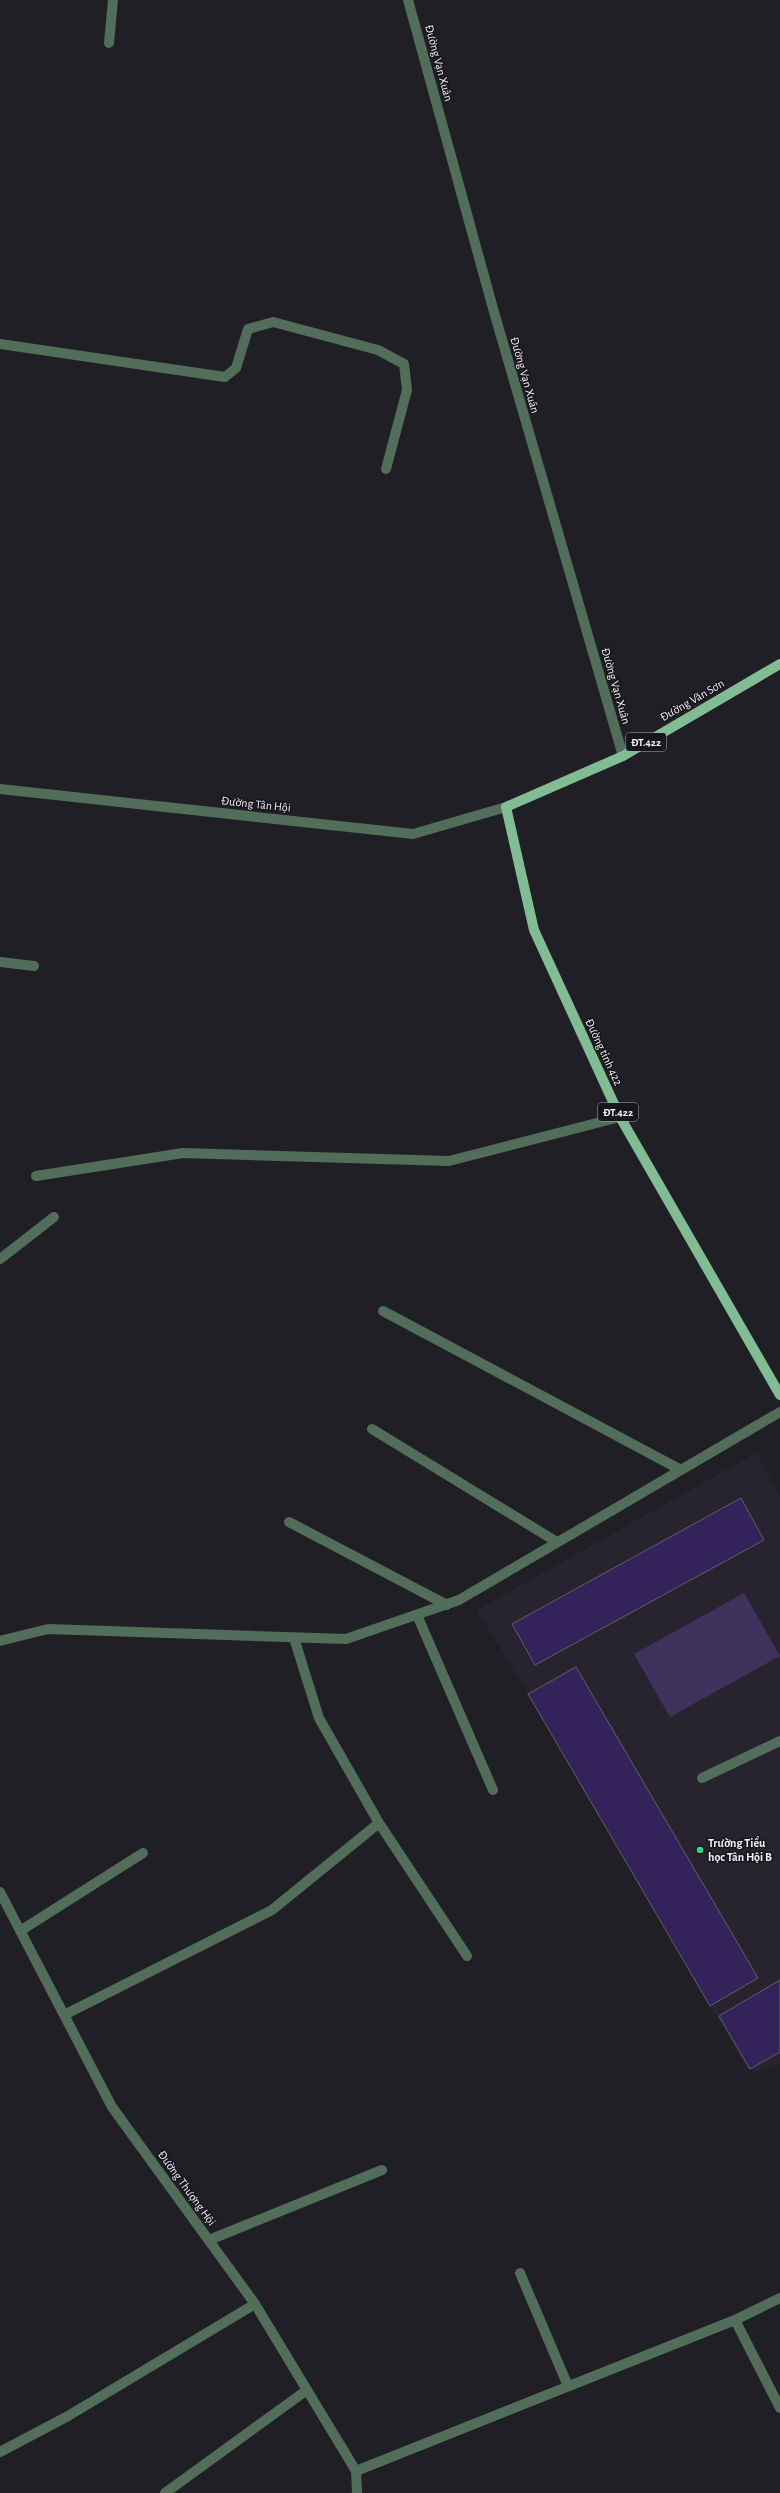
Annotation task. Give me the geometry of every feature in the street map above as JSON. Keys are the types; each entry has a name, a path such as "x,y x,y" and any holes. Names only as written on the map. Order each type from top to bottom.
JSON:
{"main road":[{"name":"Đường Văn Sơn","path":"506,807 623,756 780,664"},
{"name":"Đường tỉnh 422","path":"506,807 534,930 620,1117 780,1395"}],"street":[{"path":"109,43 113,0"},
{"name":"Đường Vạn Xuân","path":"408,0 494,312 623,756"},
{"path":"0,344 225,377 236,368 248,329 273,322 378,350 404,364 407,390 386,469"},
{"name":"Đường Tân Hội","path":"0,789 413,834 506,807"},
{"path":"0,962 34,966"},
{"path":"36,1176 184,1153 450,1161 620,1117"},
{"path":"0,1259 54,1217"},
{"path":"383,1311 681,1470"},
{"path":"0,1641 48,1629 346,1640 460,1600 780,1412"},
{"path":"372,1429 557,1542"},
{"path":"289,1522 448,1605"},
{"path":"417,1615 493,1790"},
{"path":"294,1638 319,1718 379,1823 467,1956"},
{"path":"702,1778 780,1741"},
{"path":"64,2015 272,1910 379,1823"},
{"path":"20,1931 142,1853"},
{"name":"Đường Thượng Hội","path":"0,1892 112,2107 255,2304 356,2471 357,2493"},
{"path":"209,2240 382,2170"},
{"path":"520,2273 568,2386"},
{"path":"356,2471 735,2320 780,2298"},
{"path":"0,2452 68,2416 255,2304"},
{"path":"735,2320 780,2408"},
{"path":"165,2493 307,2390"}],"shaded area":[{"name":"Trường Tiểu học Tân Hội B","path":"756,1453 780,1497 780,2063 758,2072 747,2069 528,1694 477,1610"},
{"path":"744,1593 780,1656 670,1717 634,1654"}],"building":[{"path":"741,1498 764,1540 535,1665 512,1624"},
{"path":"576,1667 758,1978 710,2006 528,1694"},
{"path":"780,1980 780,2052 750,2069 719,2016"}],"place":[{"name":"Trường Tiểu học Tân Hội B","path":"700,1850"}]}
